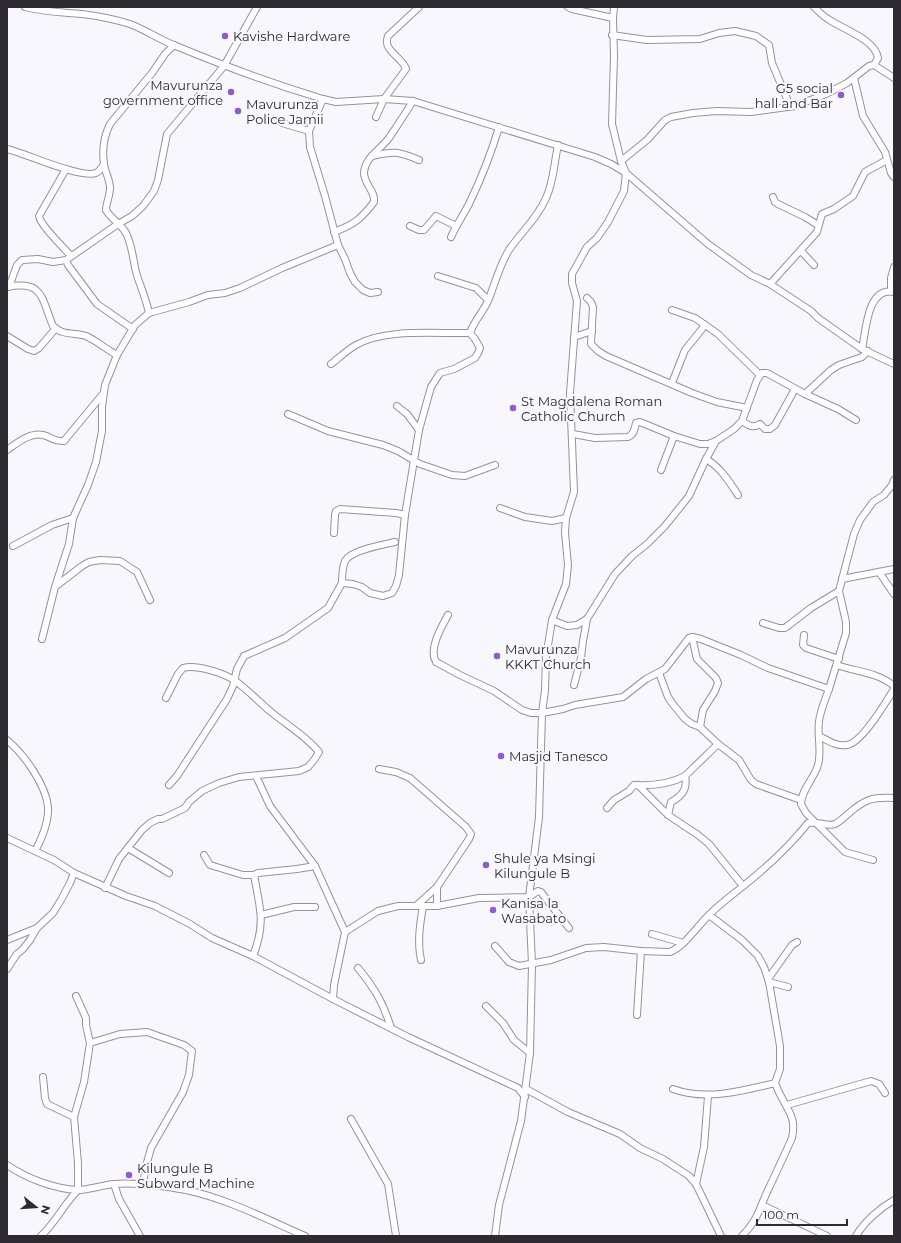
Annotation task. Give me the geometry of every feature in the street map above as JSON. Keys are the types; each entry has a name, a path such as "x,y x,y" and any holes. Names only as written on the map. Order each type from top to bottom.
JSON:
{"street":[{"path":"25,7 104,17 129,24 224,66 323,100 344,102 384,99 413,102 595,157 626,173 708,244 750,275 770,284 811,311 818,318 865,350 894,364"},
{"path":"117,355 87,336 63,332 53,326 42,298 35,288 24,285 8,287 17,265 22,260 28,258 53,262 69,258 132,216 149,200 158,180 167,134 224,66 257,7"},
{"path":"376,117 384,99 406,69 402,61 388,48 388,36 419,7"},
{"path":"568,7 613,18"},
{"path":"494,1236 499,1205 521,1121 530,1053 532,964 529,897 539,817 542,713 545,690 546,658 552,620 566,584 568,565 565,533 566,518 574,492 572,463 573,434 570,393 577,301 572,283 572,274 587,247 597,238 611,216 624,191 626,173 621,161 612,124 614,56 612,35 614,7"},
{"path":"621,161 647,140 666,120 671,117 717,111 751,112 795,106 826,94 854,78 869,66 874,65 878,58 878,53 874,47 845,27 827,19 814,7"},
{"path":"612,35 647,40 700,39 719,33 735,31 756,36 769,44 772,63 790,106"},
{"path":"149,313 146,298 136,273 128,238 123,228 108,214 106,210 110,184 104,164 103,153 105,137 110,124 152,73 165,54 174,45"},
{"path":"874,65 894,78"},
{"path":"854,78 863,116 885,152 891,173 894,177"},
{"path":"323,100 310,131 310,147 334,232 338,245 355,282 363,290 370,293 378,292"},
{"path":"334,232 348,227 361,219 374,202 374,195 365,180 364,173 367,163 388,140 413,102"},
{"path":"282,123 310,131"},
{"path":"451,237 469,204 486,166 499,127"},
{"path":"388,140 390,151"},
{"path":"470,332 483,311 501,264 510,249 537,216 546,199 553,181 554,163 558,145"},
{"path":"7,149 20,152 53,165 81,172 94,174 99,171 104,164"},
{"path":"372,156 390,151 406,154 419,160"},
{"path":"770,284 817,232 822,214 834,209 853,196 865,172 887,160"},
{"path":"66,169 39,216 40,220 69,258 68,265 97,304 133,329"},
{"path":"773,197 775,202 778,204 818,225"},
{"path":"410,226 419,230 424,230 436,216 456,226"},
{"path":"42,639 55,587 69,544 73,518 88,485 96,462 102,431 103,394 105,385 117,355 135,325 149,313 208,295 225,293 240,288 282,268 338,245"},
{"path":"801,251 814,265"},
{"path":"805,394 831,370 839,365 862,357 865,350 868,316 873,303 881,293 892,291 891,278 894,267"},
{"path":"438,276 476,288 488,300"},
{"path":"587,298 591,302 592,307 591,344 598,351 648,375 672,383 708,399 747,408"},
{"path":"672,310 695,318 718,334 760,375"},
{"path":"672,383 685,350 702,329 704,324"},
{"path":"7,336 34,351 39,348 56,328"},
{"path":"574,337 592,331"},
{"path":"331,364 356,345 378,338 402,333 470,332"},
{"path":"342,583 362,587 370,592 383,596 392,593 396,586 399,574 419,430 431,387 440,373 454,369 475,358 480,348 470,332"},
{"path":"760,375 762,373 767,374 838,409 856,420"},
{"path":"573,434 595,438 628,437 633,433 636,423 640,422 674,436 700,444 708,444 716,441 734,429 742,421 760,375"},
{"path":"742,421 750,426 756,427 760,424 765,429 775,426 795,389"},
{"path":"7,450 30,436 43,435 53,441 64,441 103,394"},
{"path":"397,406 407,414 419,430"},
{"path":"288,414 328,431 383,445 398,451 414,461 452,475 465,476 495,466"},
{"path":"661,470 674,436"},
{"path":"574,686 588,619 615,574 632,556 647,544 665,526 689,496 716,441"},
{"path":"706,459 719,470 738,495"},
{"path":"873,860 845,852 802,808 801,800 818,766 820,750 819,722 847,629 839,591 854,534 860,520 873,502 884,495 894,480"},
{"path":"500,508 525,517 552,521 566,518"},
{"path":"334,533 336,511 340,509 406,515"},
{"path":"13,546 52,525 73,518"},
{"path":"169,785 177,776 227,699 237,669 244,656 279,642 328,608 342,583 342,570 345,561 348,558 366,550 395,542"},
{"path":"55,587 89,562 100,560 120,560 137,572 150,600"},
{"path":"842,579 894,569"},
{"path":"879,572 894,594"},
{"path":"763,623 779,628 785,628 811,608 839,591"},
{"path":"448,615 437,638 434,652 434,659 436,662 439,665 494,691 522,710 530,713 542,713 575,705 623,697 646,679 668,665 689,638 692,637 742,655 768,668 829,689"},
{"path":"552,620 567,626 577,625 588,619"},
{"path":"804,635 804,645 806,648 853,670 872,674 884,679 894,686"},
{"path":"692,637 697,659 716,678 718,682 715,691 703,710 700,727"},
{"path":"106,888 115,866 147,825 185,808 195,797 211,786 239,777 299,771 308,767 319,752 312,744 271,712 234,680 211,670 185,667 178,674 166,698"},
{"path":"659,672 668,697 685,719 700,727 718,744 741,762 751,780 756,784 801,800"},
{"path":"819,736 836,744 846,746 855,742 874,720 894,689"},
{"path":"7,740 30,766 42,790 48,807 45,829 35,851"},
{"path":"607,808 614,800 629,791 634,785 660,784 685,776 718,744"},
{"path":"379,768 396,772 410,778 470,832 471,836 469,840 437,887 416,906"},
{"path":"256,776 270,806 315,866 345,932 334,985 333,999"},
{"path":"668,815 671,802 683,794 686,782 685,776"},
{"path":"638,785 668,815 704,839 743,886"},
{"path":"495,946 506,959 519,966 562,957 586,948 604,947 670,952 683,943 726,899 786,848 808,823 815,821 830,825 836,824 856,807 869,799 894,798"},
{"path":"7,838 54,860 74,873 106,888 154,906 190,924 212,938 253,956 333,999 518,1088 525,1097"},
{"path":"128,848 169,873"},
{"path":"204,855 210,865 243,875 254,875 264,872 315,866"},
{"path":"7,969 16,954 23,949 37,928 57,907 74,873"},
{"path":"253,956 261,934 261,915 258,890 254,875"},
{"path":"437,887 437,906"},
{"path":"345,932 378,912 404,905 437,906 479,898 529,897 538,891 541,892 565,921 568,928"},
{"path":"421,960 419,952 419,939 423,906"},
{"path":"261,915 294,907 315,907"},
{"path":"709,915 718,920 742,940 758,956 764,967 769,980 780,1046 780,1069 775,1083 782,1100 787,1105 794,1129 792,1138 760,1212 750,1228 742,1236"},
{"path":"7,940 37,928"},
{"path":"652,934 683,943"},
{"path":"769,980 792,945 797,942"},
{"path":"637,1014 641,951"},
{"path":"358,968 377,992 391,1028"},
{"path":"769,980 788,987"},
{"path":"42,1236 58,1217 68,1200 78,1190 78,1163 74,1117 84,1082 90,1044 86,1018 76,996"},
{"path":"486,1006 503,1023 514,1040 530,1053"},
{"path":"90,1044 120,1034 148,1032 184,1044 192,1051 189,1075 183,1092 151,1148 143,1185"},
{"path":"43,1077 47,1104 74,1117"},
{"path":"787,1105 871,1081 879,1084 885,1093"},
{"path":"673,1089 685,1094 700,1093 708,1096 747,1090 775,1083"},
{"path":"526,1089 568,1112 620,1134 640,1148 669,1163 689,1176 696,1184 721,1236"},
{"path":"696,1184 704,1148 708,1096"},
{"path":"351,1119 388,1184 396,1236"},
{"path":"7,1164 30,1178 44,1183 78,1190 114,1184 143,1185 187,1191 236,1205 305,1236"},
{"path":"114,1184 119,1199 140,1236"},
{"path":"856,1236 859,1230 873,1216 894,1200"},
{"path":"762,1205 827,1236"}],"place":[{"name":"Kavishe Hardware","path":"225,36"},
{"name":"Mavurunza government office","path":"231,92"},
{"name":"G5 social hall and Bar","path":"841,95"},
{"name":"Mavurunza Police Jamii","path":"238,111"},
{"name":"St Magdalena Roman Catholic Church","path":"513,408"},
{"name":"Mavurunza KKKT Church","path":"497,656"},
{"name":"Masjid Tanesco","path":"501,756"},
{"name":"Shule ya Msingi Kilungule B","path":"486,865"},
{"name":"Kanisa la Wasabato","path":"493,910"},
{"name":"Kilungule B Subward Machine","path":"129,1175"}]}
